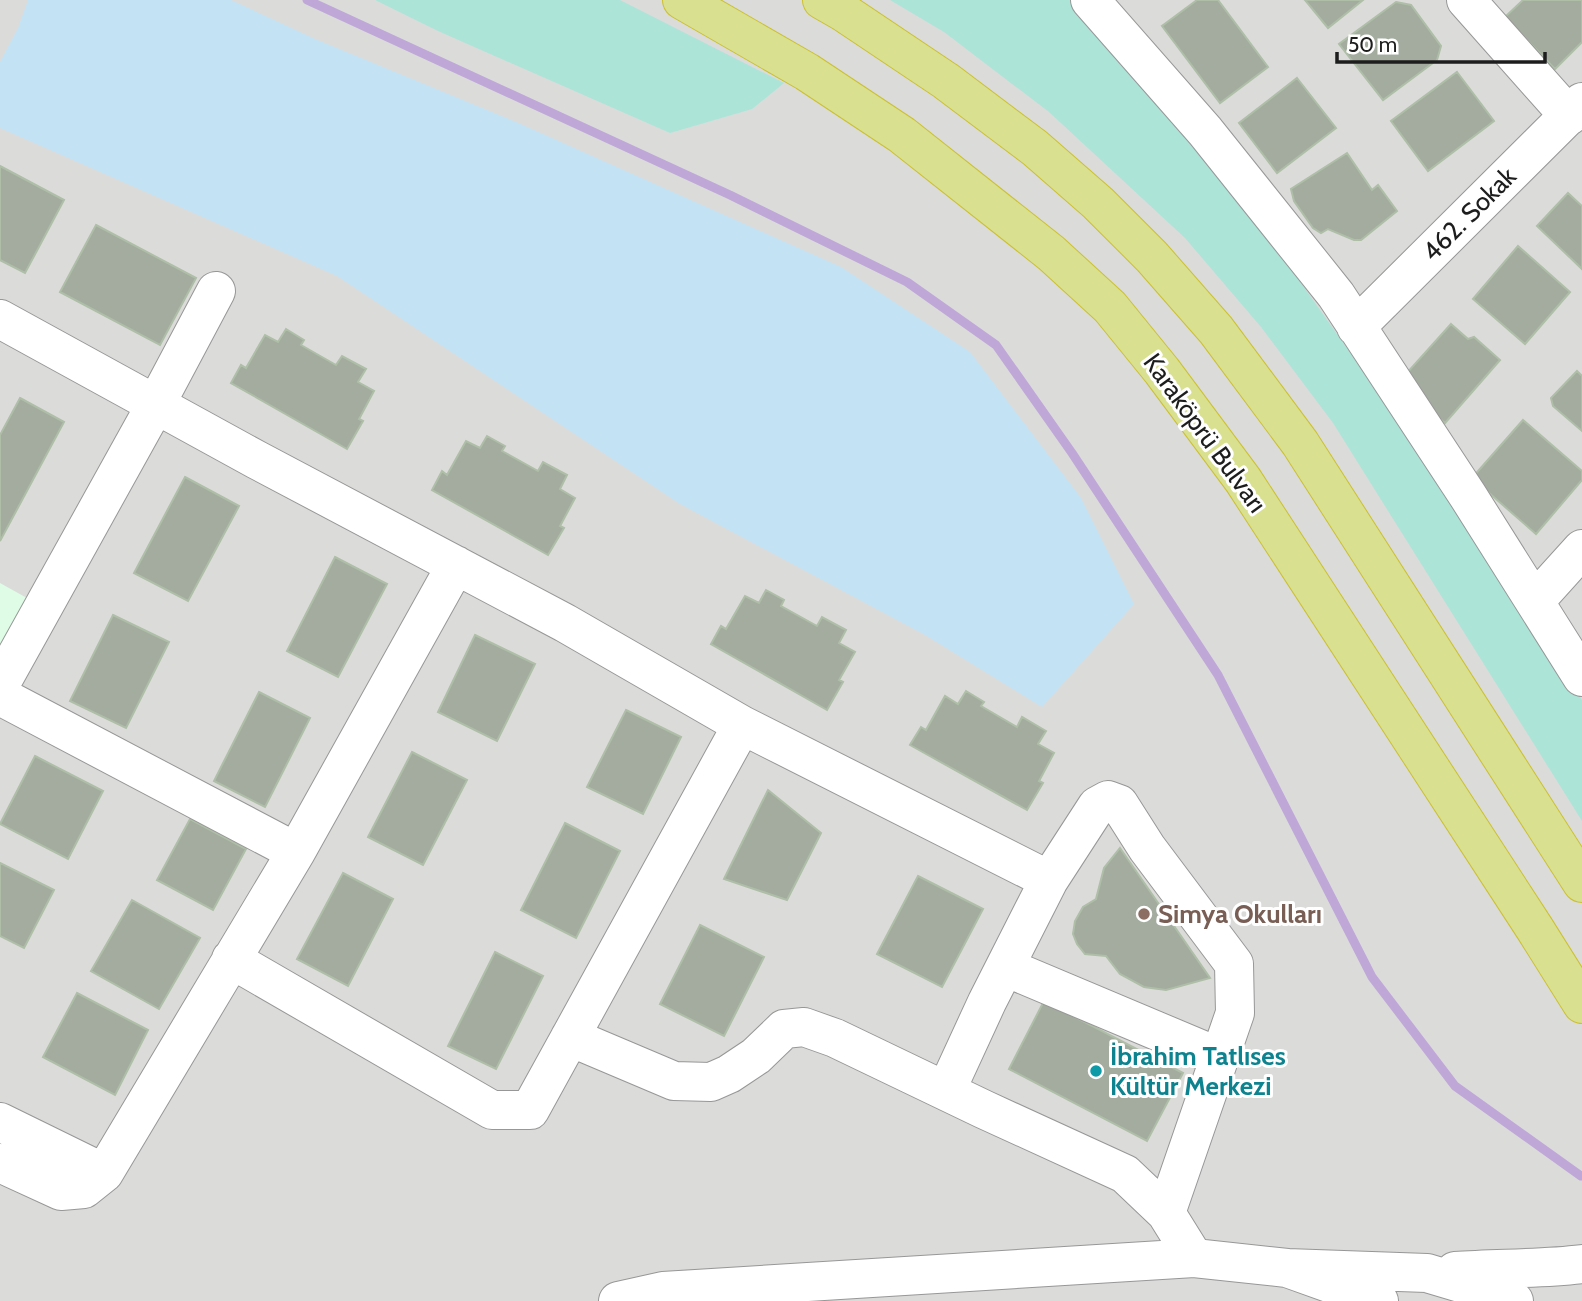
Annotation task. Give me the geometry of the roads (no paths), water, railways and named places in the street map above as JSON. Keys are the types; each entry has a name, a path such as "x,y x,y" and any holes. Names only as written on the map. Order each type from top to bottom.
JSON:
{"highway":[{"name":"Karaköprü Bulvarı","path":"682,0 807,72 902,135 1051,253 1110,307 1162,371 1243,480 1582,1004"},
{"path":"822,0 946,81 1035,148 1098,203 1152,257 1216,330 1300,443 1582,883"}],"street":[{"path":"1090,0 1205,131 1336,295 1582,677"},
{"path":"1465,0 1575,109"},
{"name":"462. Sokak","path":"1356,327 1575,109"},
{"path":"0,685 216,290"},
{"path":"0,319 268,466 565,623 742,725 1049,880"},
{"path":"1535,601 1582,549"},
{"path":"0,1163 61,1192 84,1189 104,1173 296,852 456,565"},
{"path":"0,696 296,852"},
{"path":"231,959 492,1110 530,1110 742,725"},
{"path":"946,1091 987,1002 1049,880 1097,806 1108,800 1119,804 1147,848 1234,964 1235,1013 1166,1213"},
{"path":"1005,967 1219,1057"},
{"path":"570,1037 674,1081 711,1082 755,1056 784,1029 804,1027 835,1038 1125,1174 1166,1213 1194,1258"},
{"path":"0,1122 104,1173"},
{"path":"618,1301 663,1292 1194,1258 1287,1268 1427,1273 1582,1264"},
{"path":"1287,1268 1379,1301"},
{"path":"1427,1273 1514,1301"}],"waterway":[{"path":"307,0 730,195 907,282 996,345 1072,453 1218,675 1372,977 1455,1086 1581,1176"}],"place":[{"name":"Simya Okulları","path":"1144,914"},
{"name":"İbrahim Tatlıses Kültür Merkezi","path":"1096,1071"}]}
